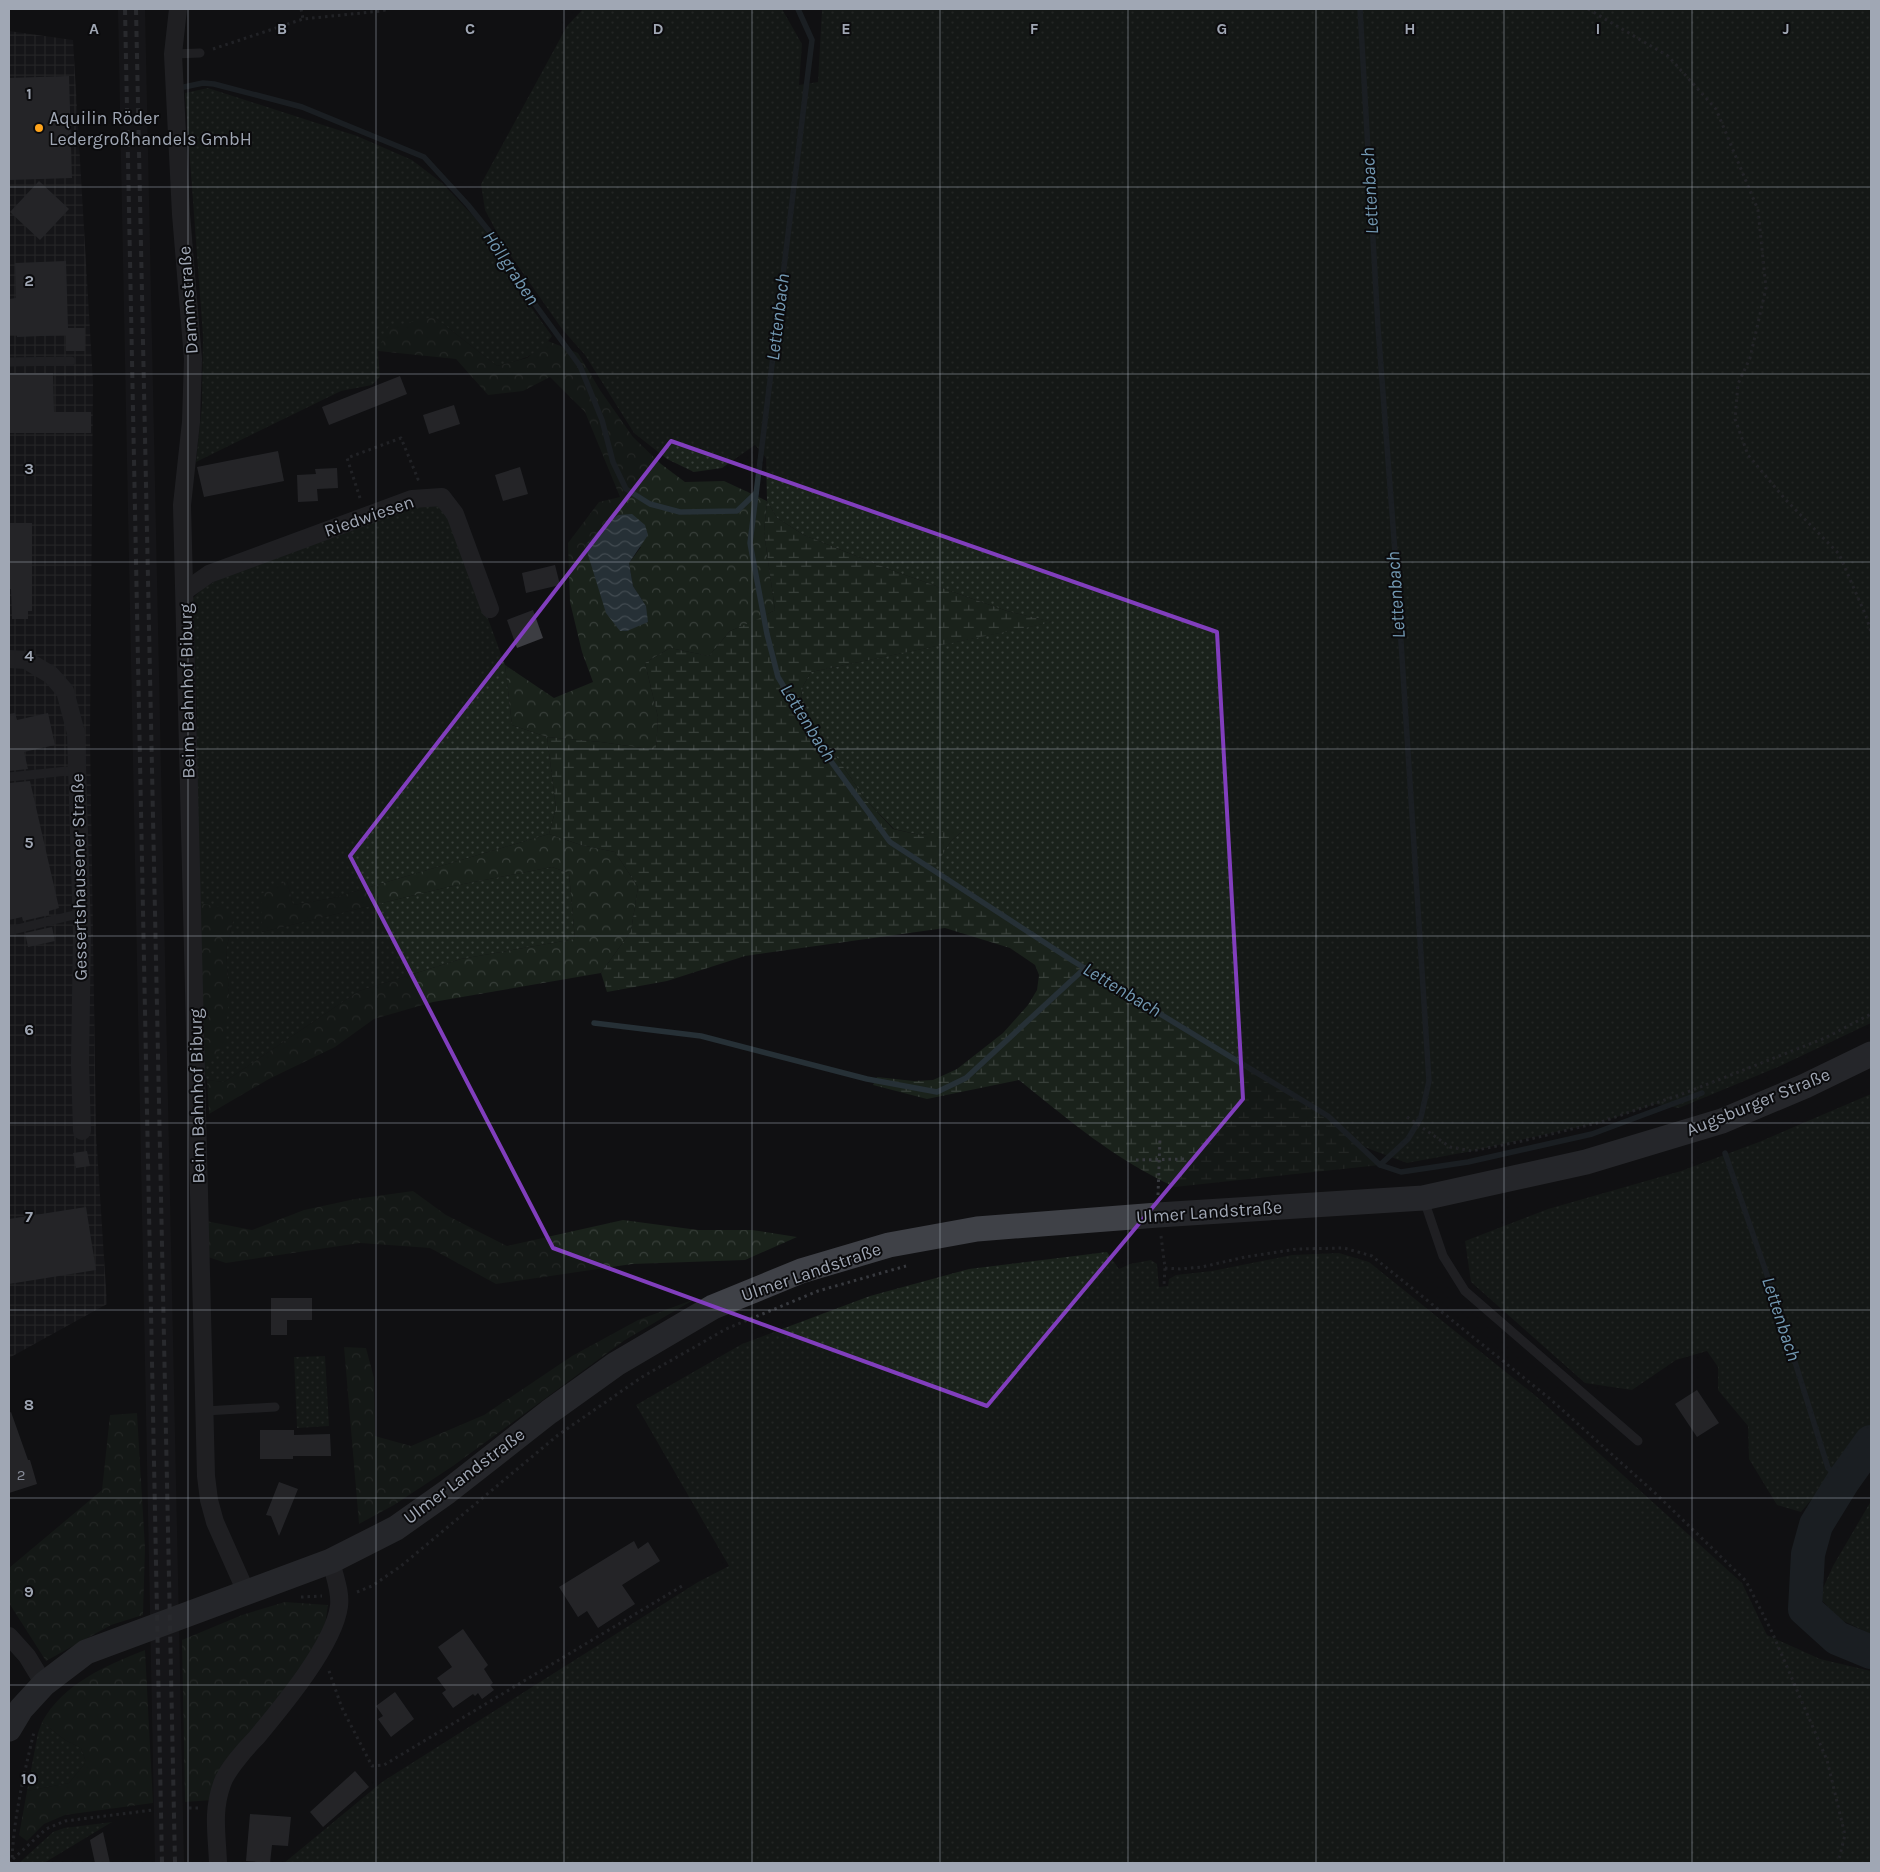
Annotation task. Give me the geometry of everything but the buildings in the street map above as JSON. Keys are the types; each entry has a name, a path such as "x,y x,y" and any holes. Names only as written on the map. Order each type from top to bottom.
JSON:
{"main road":[{"name":"Augsburger Straße","path":"1586,1162 1715,1123 1805,1086 1871,1054"},
{"name":"Ulmer Landstraße","path":"9,1729 22,1709 44,1684 86,1652 247,1594 331,1561 396,1528 447,1492 549,1412 608,1369 713,1307 801,1271 889,1245 977,1229 1160,1230 1423,1198 1586,1162"}],"street":[{"name":"Dammstraße","path":"178,9 173,54 181,214 193,359 191,422 182,505 185,591"},
{"name":"Riedwiesen","path":"185,591 209,574 412,499 442,497 455,514 490,609"},
{"name":"Beim Bahnhof Biburg","path":"185,591 205,1410 209,1500 221,1539 247,1594"},
{"name":"Gessertshausener Straße","path":"9,660 26,660 51,674 65,691 76,732 82,913 80,1064 82,1131"},
{"path":"218,1863 215,1809 222,1781 290,1696 332,1632 340,1599 331,1561"},
{"path":"9,1636 27,1656 44,1684"}],"lane":[{"path":"173,54 200,53"},
{"path":"9,362 71,361"},
{"path":"9,777 77,770"},
{"path":"9,931 82,913"},
{"path":"1423,1198 1443,1256 1465,1291 1638,1441"},
{"path":"205,1410 275,1407"}],"path":[{"path":"301,9 303,19"},
{"path":"200,53 303,19 389,9"},
{"path":"1588,9 1668,56 1716,108 1758,210 1766,288 1750,358 1738,384 1735,420 1748,455 1785,499 1839,554 1871,632"},
{"path":"360,498 347,458 400,438 418,479 410,482"},
{"path":"351,502 369,495"},
{"path":"1407,1117 1420,1128 1450,1147 1472,1150 1522,1141 1592,1124 1685,1093 1825,1038 1871,1014"},
{"path":"1160,1138 1160,1230 1165,1268 1164,1284"},
{"path":"1136,1160 1187,1159"},
{"path":"1165,1268 1202,1267 1245,1257 1297,1249 1344,1248 1372,1256 1549,1398 1655,1493 1746,1581 1772,1632 1827,1760 1845,1836 1838,1863"},
{"path":"296,1597 321,1596 340,1599 372,1586 401,1566 558,1436 642,1377 726,1329 818,1291 914,1263"},
{"path":"321,1649 342,1708 372,1766 384,1765 682,1586"},
{"path":"12,1859 13,1839 22,1780 36,1724"},
{"path":"9,1863 46,1829 65,1821 153,1810"}],"highlighted area":[{"path":"671,441 1217,632 1243,1099 987,1406 553,1248 350,856"}],"shaded area":[{"path":"118,9 145,9 184,1863 155,1863"},
{"path":"9,31 73,40 93,382 90,737 96,1133 107,1304 9,1358"}],"green space":[{"path":"583,9 782,9 802,44 799,85 818,82 822,9 1871,9 1871,1023 1778,1067 1679,1108 1655,1104 1601,1122 1472,1151 1407,1163 1356,1143 1175,1023 932,870 951,841 964,830 920,835 894,829 866,800 800,704 803,686 811,672 1052,622 1007,611 891,570 804,535 777,518 767,501 766,458 755,445 722,468 694,472 667,459 634,433 585,355 562,329 504,246 485,210 481,184 567,26"},
{"path":"208,88 357,136 412,160 442,183 476,219 498,248 520,292 552,336 540,349 528,357 497,366 434,317 378,351 380,377 372,385 341,391 196,462 202,405 203,336 185,93"},
{"path":"434,317 497,366 527,358 548,341 578,353 600,390 633,437 661,464 685,482 724,481 767,501 764,532 775,610 730,631 709,656 670,648 645,663 658,717 656,750 547,737 512,725 505,665 554,698 593,682 582,652 570,602 568,543 599,502 620,497 585,412 550,377 523,391 488,395 456,359 378,351 388,327","holes":["585,545 641,547 629,563 633,586 646,606"]},
{"path":"767,501 777,518 804,535 891,570 1007,611 1053,622 811,672 803,686 800,704 866,800 893,829 920,835 965,829 951,841 932,871 1073,961 1328,1116 1380,1165 1175,1187 1112,1152 1019,1080 927,1099 873,1085 877,1077 914,1081 933,1080 957,1069 1003,1033 1028,1005 1037,990 1039,975 1035,965 1010,948 945,928 745,956 667,981 607,992 601,973 631,931 638,887 615,852 581,845 549,834 556,808 547,737 656,750 658,717 645,663 670,648 709,656 730,631 775,610 764,532"},
{"path":"426,503 441,507 454,526 505,665 512,725 547,737 556,808 549,834 333,898 293,905 287,881 262,932 448,887 552,867 569,873 575,939 461,959 359,991 224,1082 207,1080 199,1059 229,996 226,950 233,921 197,903 197,716 193,598 204,587 248,565"},
{"path":"549,834 581,845 615,852 638,887 631,931 601,973 433,1002 374,1019 335,1047 269,1079 209,1114 207,1080 224,1082 359,991 461,959 575,939 569,873 552,867 448,887 262,932 261,894 287,881 293,905 333,898"},
{"path":"197,903 222,907 233,921 226,950 229,996 225,1043 213,1059 199,1059"},
{"path":"1871,1094 1871,1429 1801,1512 1777,1505 1749,1459 1748,1426 1718,1390 1718,1367 1707,1351 1676,1360 1632,1390 1585,1383 1471,1282 1465,1241 1548,1209 1681,1171 1759,1142"},
{"path":"413,1191 446,1215 507,1246 623,1220 698,1230 752,1230 797,1237 745,1260 632,1264 496,1284 430,1248 360,1243 226,1263 208,1257 206,1221 252,1230 304,1210 355,1199"},
{"path":"1107,1252 1119,1269 1130,1264 1151,1260 1157,1264 1159,1287 1168,1286 1169,1279 1176,1275 1212,1271 1292,1255 1339,1253 1369,1262 1537,1397 1742,1583 1767,1635 1820,1659 1871,1671 1871,1863 284,1863 382,1782 698,1582 729,1566 636,1405 742,1344 870,1296 969,1269"},
{"path":"695,1299 625,1340 453,1466 394,1505 359,1524 344,1347 366,1348 374,1378 375,1436 411,1446 484,1415 572,1356 638,1320"},
{"path":"325,1356 329,1426 297,1428 294,1357"},
{"path":"137,1413 145,1548 143,1615 111,1625 46,1661 9,1603 9,1568 102,1490 110,1415"},
{"path":"1871,1501 1871,1634 1839,1619 1819,1597 1833,1566"},
{"path":"285,1602 328,1605 324,1632 213,1800 185,1802 182,1640 242,1615"},
{"path":"145,1650 153,1803 65,1815 44,1824 27,1841 19,1835 27,1791 69,1783 86,1762 81,1748 65,1740 42,1722 51,1708 74,1686 87,1677"},
{"path":"42,1722 65,1740 81,1748 86,1762 69,1783 27,1791 38,1733"},
{"path":"112,1822 44,1863 19,1863 53,1832 64,1828"}],"water":[{"path":"632,514 645,525 648,535 629,563 633,586 646,606 648,622 627,631 620,631 606,613 585,545 598,531 618,515"}],"waterway":[{"name":"Lettenbach","path":"798,9 812,40 750,543 767,634 778,677 819,745 890,842 1073,961 1328,1116 1380,1165 1401,1172 1468,1162 1592,1134 1702,1093"},
{"name":"Lettenbach","path":"1360,9 1378,327 1397,579 1429,1081 1421,1117 1408,1139 1380,1165"},
{"name":"Höllgraben","path":"184,87 203,83 214,84 302,107 424,157 468,205 497,241 518,281 580,366 602,420 613,462 626,489 650,504 680,512 737,511 756,493"},
{"path":"594,1023 701,1036 867,1079 937,1092 966,1078 1085,968"},
{"name":"Lettenbach","path":"1725,1153 1777,1304 1828,1468 1843,1481"},
{"path":"1871,1442 1843,1481 1816,1525 1808,1554 1805,1609 1837,1638 1871,1652"}],"railway":[{"path":"125,9 162,1863"},
{"path":"136,9 175,1863"}],"place":[{"name":"Aquilin Röder Ledergroßhandels GmbH","path":"39,128"}]}
